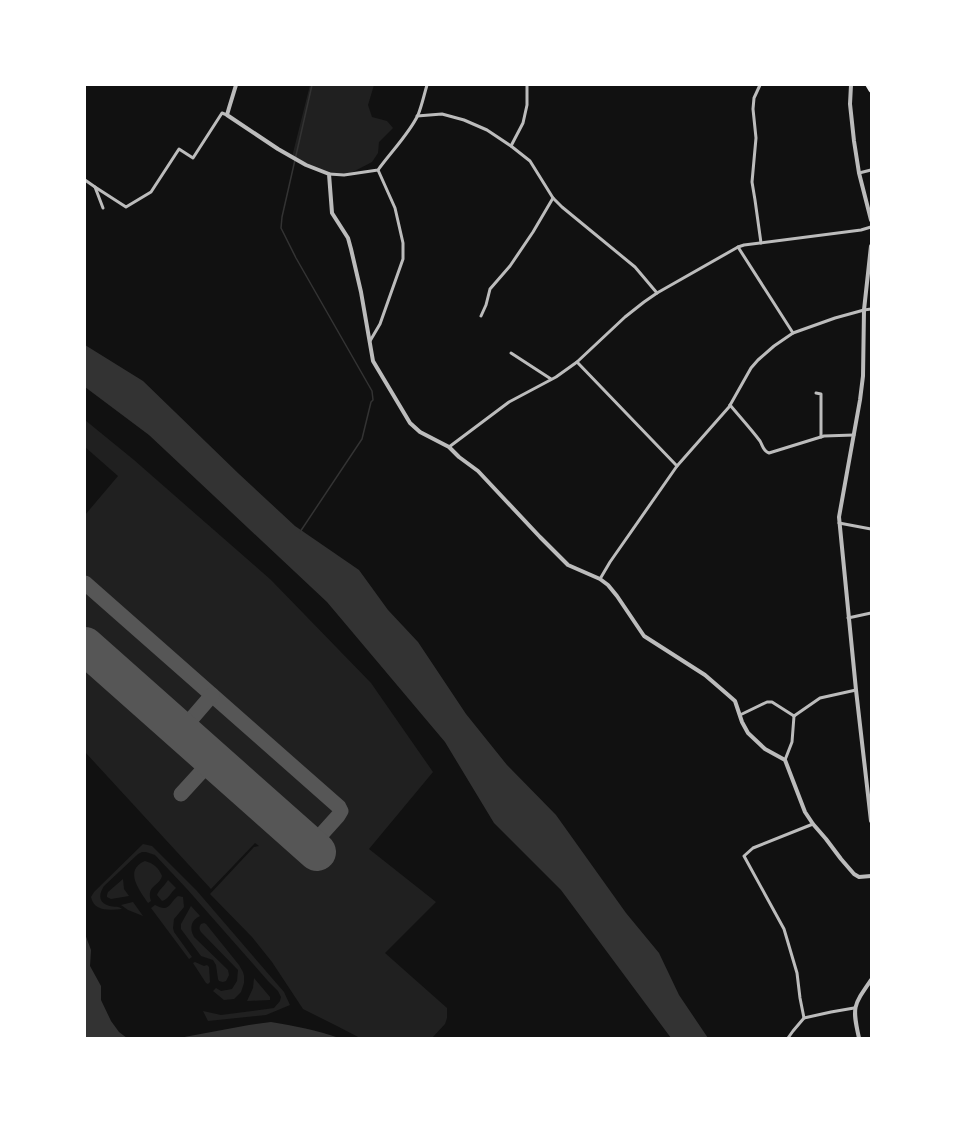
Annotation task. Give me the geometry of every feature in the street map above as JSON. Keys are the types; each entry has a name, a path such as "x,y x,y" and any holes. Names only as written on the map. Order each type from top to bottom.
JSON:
{"highway":[{"path":"868,85 871,90"}],"street":[{"path":"228,115 236,85"},
{"path":"85,180 126,207 152,192 179,149 193,158 222,113 228,115 278,149 306,165 329,174 344,175 378,170 417,116 427,85"},
{"path":"511,146 523,123 527,105 527,85"},
{"path":"760,85 754,98 753,109 756,138 752,182 762,243"},
{"path":"851,85 850,104 854,141 859,174 871,220"},
{"path":"417,116 442,114 464,120 487,130 511,146 530,161 553,198 635,266 657,293"},
{"path":"370,342 380,324 403,260 403,244 395,208 378,170"},
{"path":"859,174 871,170"},
{"path":"329,174 332,213 348,238 361,292 373,361 410,423 420,432 449,447 459,457 478,471 540,537 568,564 600,579 608,585 644,636 705,675 727,694 735,701 748,733 765,749 786,760"},
{"path":"94,187 103,208"},
{"path":"481,316 486,305 490,289 514,260 553,198"},
{"path":"449,447 509,402 551,380 578,362 625,317 657,293 738,247 861,230 871,227"},
{"path":"871,246 864,310 863,376 855,435 839,517 848,618 871,821"},
{"path":"738,247 793,334"},
{"path":"600,579 610,562 677,466 730,406 751,368 758,360 774,346 793,334 835,318 871,309"},
{"path":"511,353 551,380"},
{"path":"578,362 677,466"},
{"path":"816,394 821,394 821,437"},
{"path":"730,406 748,425 762,443 764,450 767,453 824,436 855,435"},
{"path":"839,523 871,529"},
{"path":"848,618 871,613"},
{"path":"794,716 820,698 856,690"},
{"path":"740,715 767,702 772,702 794,716"},
{"path":"794,716 792,742 786,760 805,812 841,860 854,874 859,877 871,876"},
{"path":"804,1018 797,973 784,929 744,856 753,848 813,824"},
{"path":"859,1038 854,1008 858,998 871,980"},
{"path":"788,1038 804,1018 854,1008"}],"shaded area":[{"path":"310,85 374,85 368,105 372,117 387,121 393,128 379,142 378,153 372,162 347,175 329,174 292,157"},
{"path":"85,345 143,381 295,526 359,570 388,610 418,642 466,714 507,765 556,815 626,913 659,953 679,995 708,1038 671,1038 561,890 494,823 445,742 327,602 149,435 85,387"},
{"path":"85,420 134,460 271,580 371,683 433,772 369,849 436,902 385,953 447,1008 447,1018 445,1024 432,1038 360,1038 303,1009 272,962 252,937 210,894 254,847 259,846 255,843 211,889 85,752 85,660 313,860 326,847 321,842 348,810 85,576 85,515 118,476 85,447"},
{"path":"85,590 205,695 184,720 85,632"},
{"path":"212,702 335,811 313,835 192,726"},
{"path":"143,844 152,846 197,891 284,992 290,1005 266,1015 208,1021 203,1011 221,1015 274,1008 280,1001 281,997 278,991 155,855 146,852 138,854 104,886 100,896 102,901 109,906 122,909 103,909 95,905 91,897 94,892"},
{"path":"145,861 155,866 162,876 151,889 151,901 148,903 135,881 134,875 138,865"},
{"path":"123,879 124,889 129,896 111,899 107,897 108,892"},
{"path":"168,880 176,888 168,898 162,901 157,895"},
{"path":"178,896 183,897 184,907 174,919 173,928 174,932 192,957 189,959 151,908 155,905 166,908"},
{"path":"133,902 143,916 128,910 121,905"},
{"path":"191,906 200,916 193,922 191,927 194,937 228,970 229,975 226,981 219,981 216,965 213,960 201,956 181,929 181,924"},
{"path":"204,923 239,965 243,972 244,983 241,992 234,999 224,1000 213,991 216,988 221,991 232,989 237,981 238,970 201,932 200,926"},
{"path":"85,934 91,950 90,966 101,986 101,1000 111,1021 119,1032 127,1038 85,1038"},
{"path":"195,962 204,966 207,965 209,967 210,982 208,984 193,963"},
{"path":"254,978 270,997 270,1000 247,1001 253,988"},
{"path":"271,1022 314,1030 339,1038 179,1038 249,1025"}],"waterway":[{"path":"300,532 362,439 371,402 373,400 372,391 296,258 281,228 282,217 312,85"}],"taxiway":[{"path":"85,583 339,807 341,811 338,816 311,846"},
{"path":"181,731 212,695"},
{"path":"181,794 213,759"}],"runway":[{"path":"85,646 317,852"}]}
